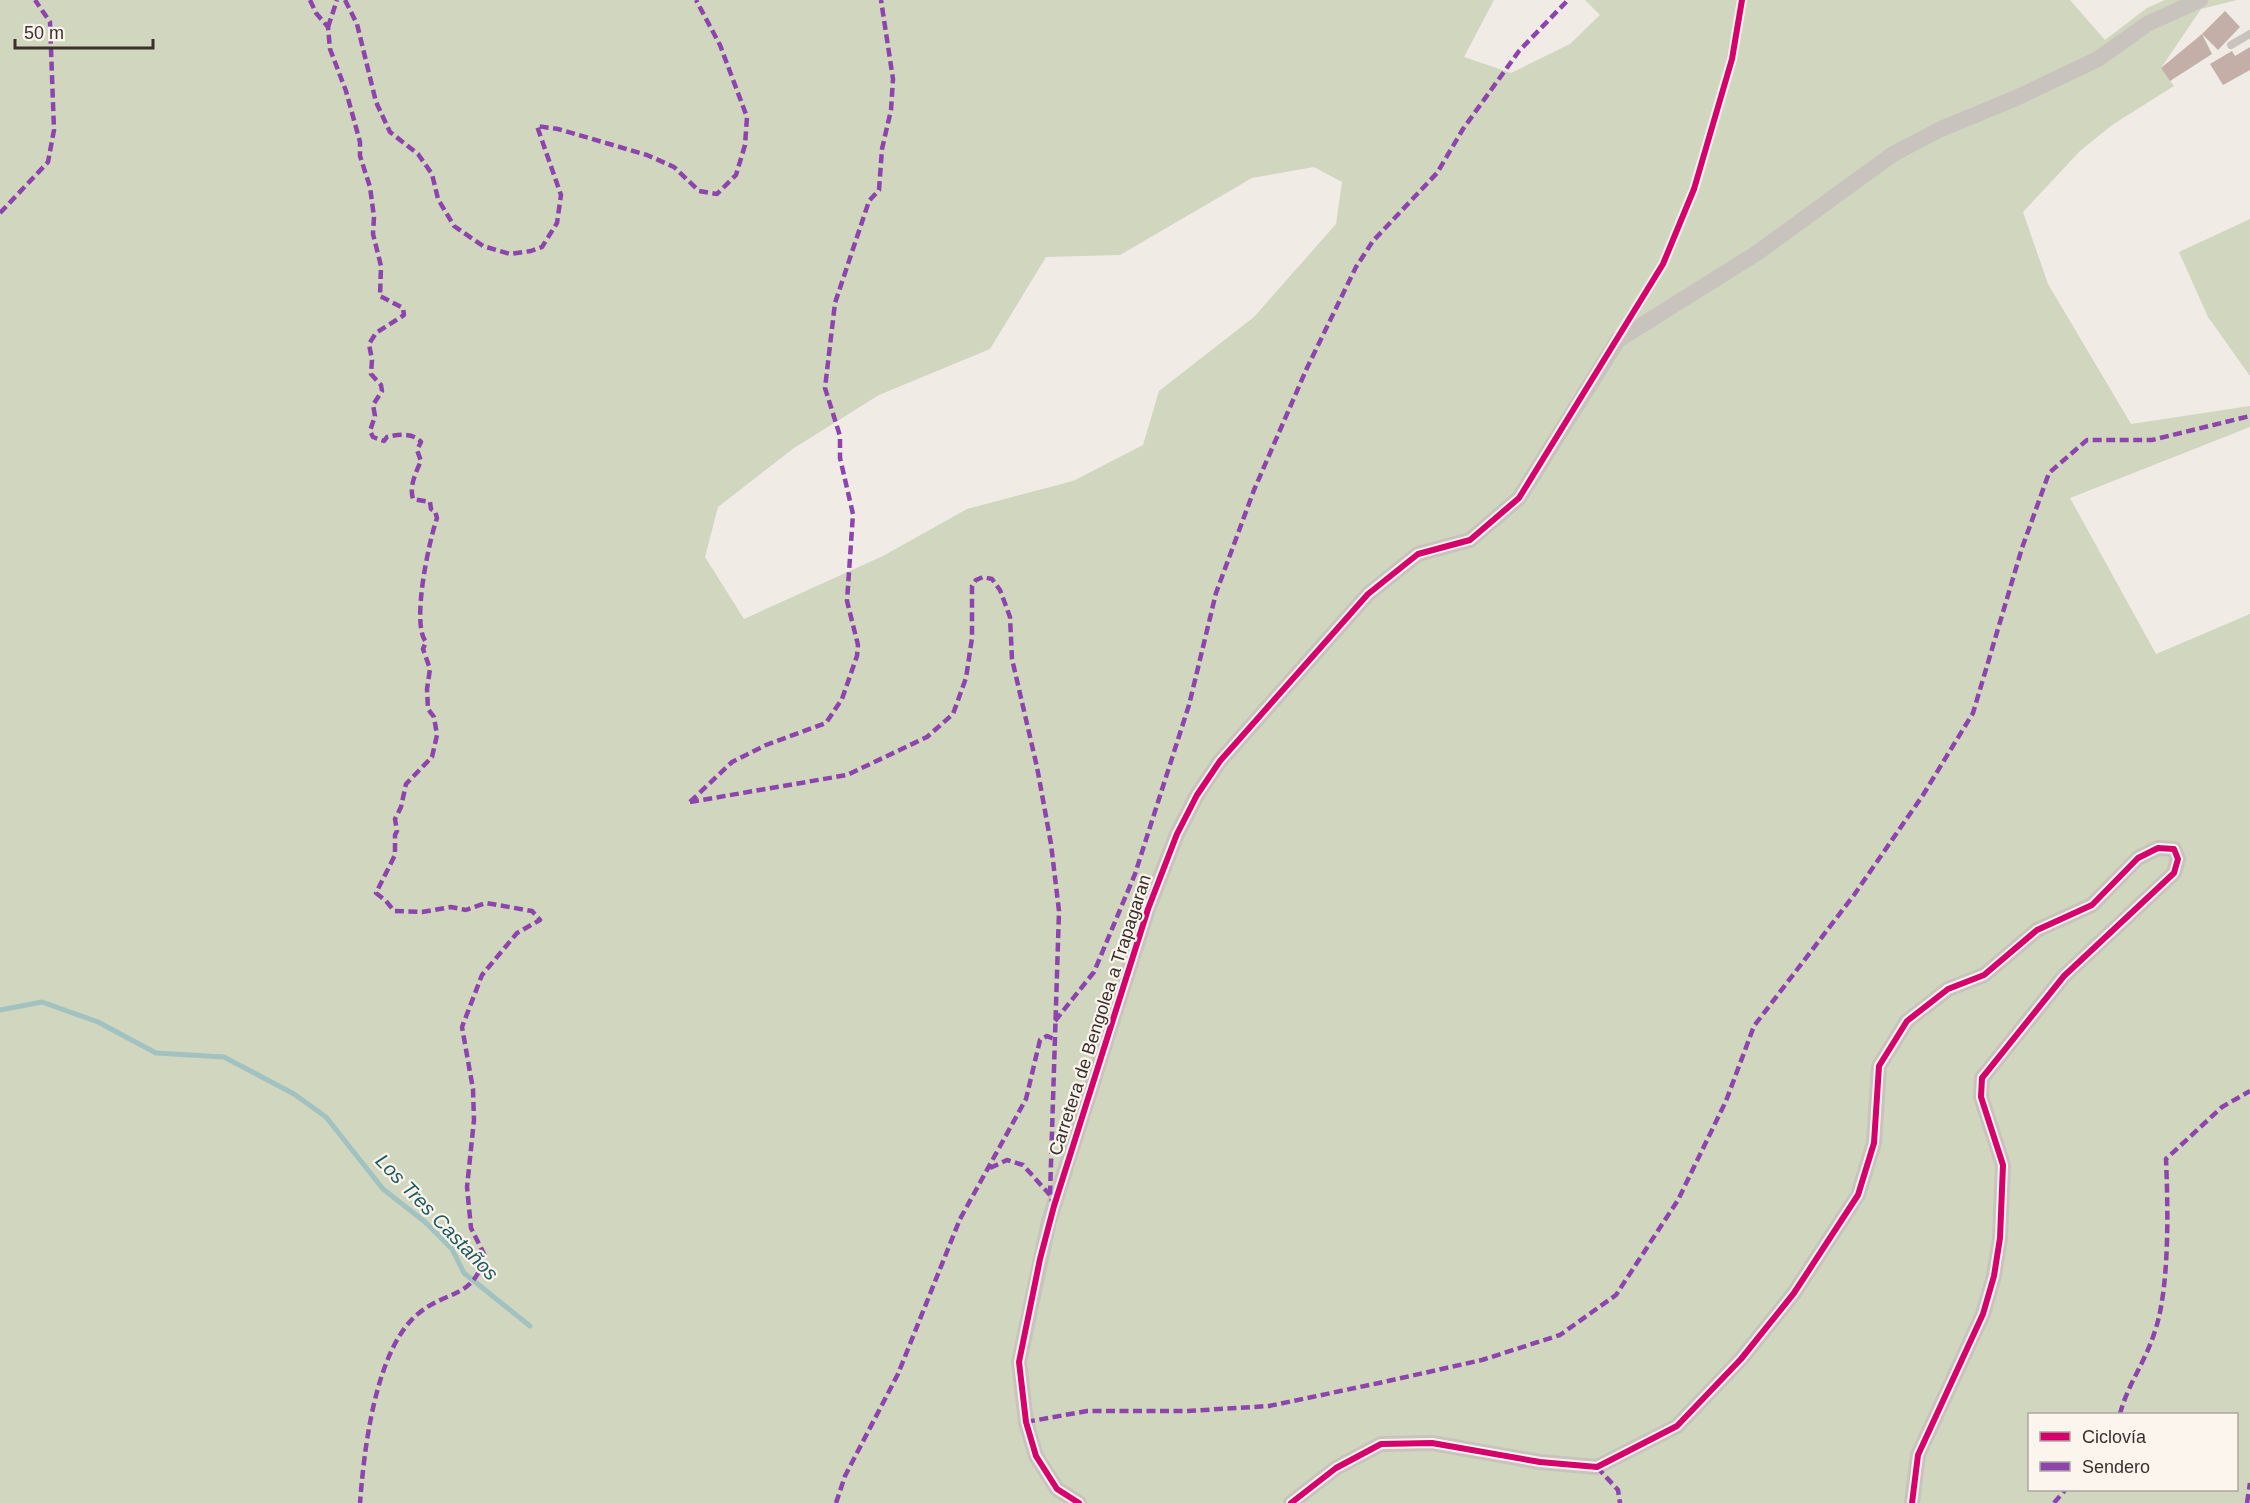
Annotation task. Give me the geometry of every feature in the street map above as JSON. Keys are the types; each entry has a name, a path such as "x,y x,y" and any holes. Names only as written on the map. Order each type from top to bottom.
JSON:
{"street":[{"path":"1618,340 1757,254 1893,154 1941,129 2016,98 2098,59 2147,24 2200,0"},
{"name":"Carretera de Bengolea a Trapagaran","path":"1078,1503 1057,1489 1036,1456 1026,1422 1019,1362 1054,1206 1148,909 1177,834 1197,795 1220,761 1368,594 1418,554 1470,540 1519,498 1618,340"},
{"path":"1291,1503 1336,1468 1381,1444 1432,1443 1540,1462 1597,1467 1677,1426 1741,1359 1794,1293 1858,1196 1874,1143 1879,1066 1907,1021 1948,989 1984,975 2037,930 2092,905 2138,858 2158,848 2174,849 2178,859 2174,873 2070,970 1982,1077 1981,1097 2003,1165 2000,1238 1994,1276 1983,1314 1918,1455 1912,1503"}],"lane":[{"name":"Carretera de Bengolea a Trapagaran","path":"1618,340 1663,264 1694,189 1732,59 1742,0"},
{"path":"2231,45 2250,34"}],"green space":[{"path":"0,0 1494,0 1464,57 1511,73 1570,44 1600,15 1585,0 2070,0 2105,40 2147,8 2165,0 2237,0 2201,9 2161,68 2174,86 2112,125 2080,151 2023,212 2048,284 2131,424 2250,406 2250,427 2070,498 2156,654 2250,614 2250,1503 0,1503","holes":["1314,167 1342,182 1336,224 1254,317 1159,391 1143,445 1073,481 967,509 883,556 744,619 705,557 718,507 794,448 879,395 990,349 1046,257 1120,255 1252,178"]},
{"path":"2250,219 2250,376 2208,317 2179,252"}],"building":[{"path":"2225,11 2240,27 2218,50 2202,34"},
{"path":"2202,34 2212,54 2170,81 2161,68"},
{"path":"2250,47 2250,70 2223,85 2210,64 2232,51 2235,56"}],"waterway":[{"name":"Los Tres Castaños","path":"0,1010 42,1002 98,1022 156,1053 224,1057 294,1094 326,1117 383,1189 425,1222 452,1249 464,1273 530,1326"}],"marked path":[{"path":"0,213 48,162 54,130 50,22 35,0"},
{"path":"310,0 316,13 328,27 330,49 346,91 360,142 360,156 370,187 374,217 373,234 381,266 380,296 403,308 404,315 376,333 369,344 372,360 371,374 381,385 382,391 373,405 375,416 370,431 373,437 384,441 387,437 406,435 421,442 417,450 421,461 412,484 413,499 430,502 431,509 435,511 437,518 426,563 420,618 426,642 423,649 430,669 427,689 428,709 434,717 437,735 432,757 406,784 401,807 395,819 397,831 395,855 376,893 394,911 422,912 451,907 466,910 486,903 532,911 540,920 517,933 482,975 462,1027 473,1089 474,1120 467,1187 471,1228 485,1256 474,1280 458,1292 419,1313 404,1329 392,1350 374,1402 360,1503"},
{"path":"328,27 337,0"},
{"path":"345,0 357,24 376,102 390,132 418,154 432,174 438,199 454,226 483,246 510,254 542,247 557,223 561,195 537,126 558,129 647,155 674,167 699,191 717,194 736,175 745,145 747,117 720,45 696,0"},
{"path":"690,802 732,762 766,745 826,723 842,699 857,656 858,645 847,601 853,514 840,458 840,436 825,388 835,303 869,201 879,190 882,149 891,110 893,79 881,0"},
{"path":"1055,1021 1094,972 1135,874 1189,705 1216,593 1254,490 1307,368 1356,267 1373,241 1437,173 1463,129 1519,51 1568,0"},
{"path":"1026,1422 1087,1411 1187,1411 1269,1406 1379,1383 1482,1360 1560,1335 1616,1295 1678,1200 1726,1101 1754,1026 1854,895 1923,795 1973,713 2022,548 2049,473 2087,440 2152,440 2250,416"},
{"path":"690,802 847,775 927,737 953,714 966,678 972,638 972,586 976,580 983,577 992,579 1000,590 1010,617 1012,659 1037,767 1051,844 1059,911 1050,1195 1053,1204"},
{"path":"836,1503 845,1476 898,1374 960,1219 1026,1099 1040,1040 1047,1036 1054,1039"},
{"path":"2120,1413 2154,1334 2163,1295 2167,1248 2166,1159 2222,1107 2250,1091"},
{"path":"990,1168 1007,1160 1023,1165 1050,1195"},
{"path":"1597,1467 1618,1490 1620,1503"},
{"path":"2247,1503 2250,1483"},
{"path":"2054,1503 2064,1491"}],"cycle path":[{"path":"1079,1503 1057,1489 1036,1456 1026,1422 1019,1362 1040,1259 1054,1206 1148,909 1177,834 1197,795 1220,761 1368,594 1418,554 1470,540 1519,498 1663,264 1694,189 1732,59 1742,0"},
{"path":"1291,1503 1336,1468 1381,1444 1432,1443 1540,1462 1597,1467 1677,1426 1741,1359 1794,1293 1858,1195 1874,1143 1879,1066 1907,1021 1948,989 1984,975 2037,930 2092,905 2138,858 2158,848 2174,849 2178,859 2174,873 2064,976 1982,1078 1981,1097 2003,1165 2000,1238 1994,1276 1983,1314 1918,1455 1912,1503"}]}
